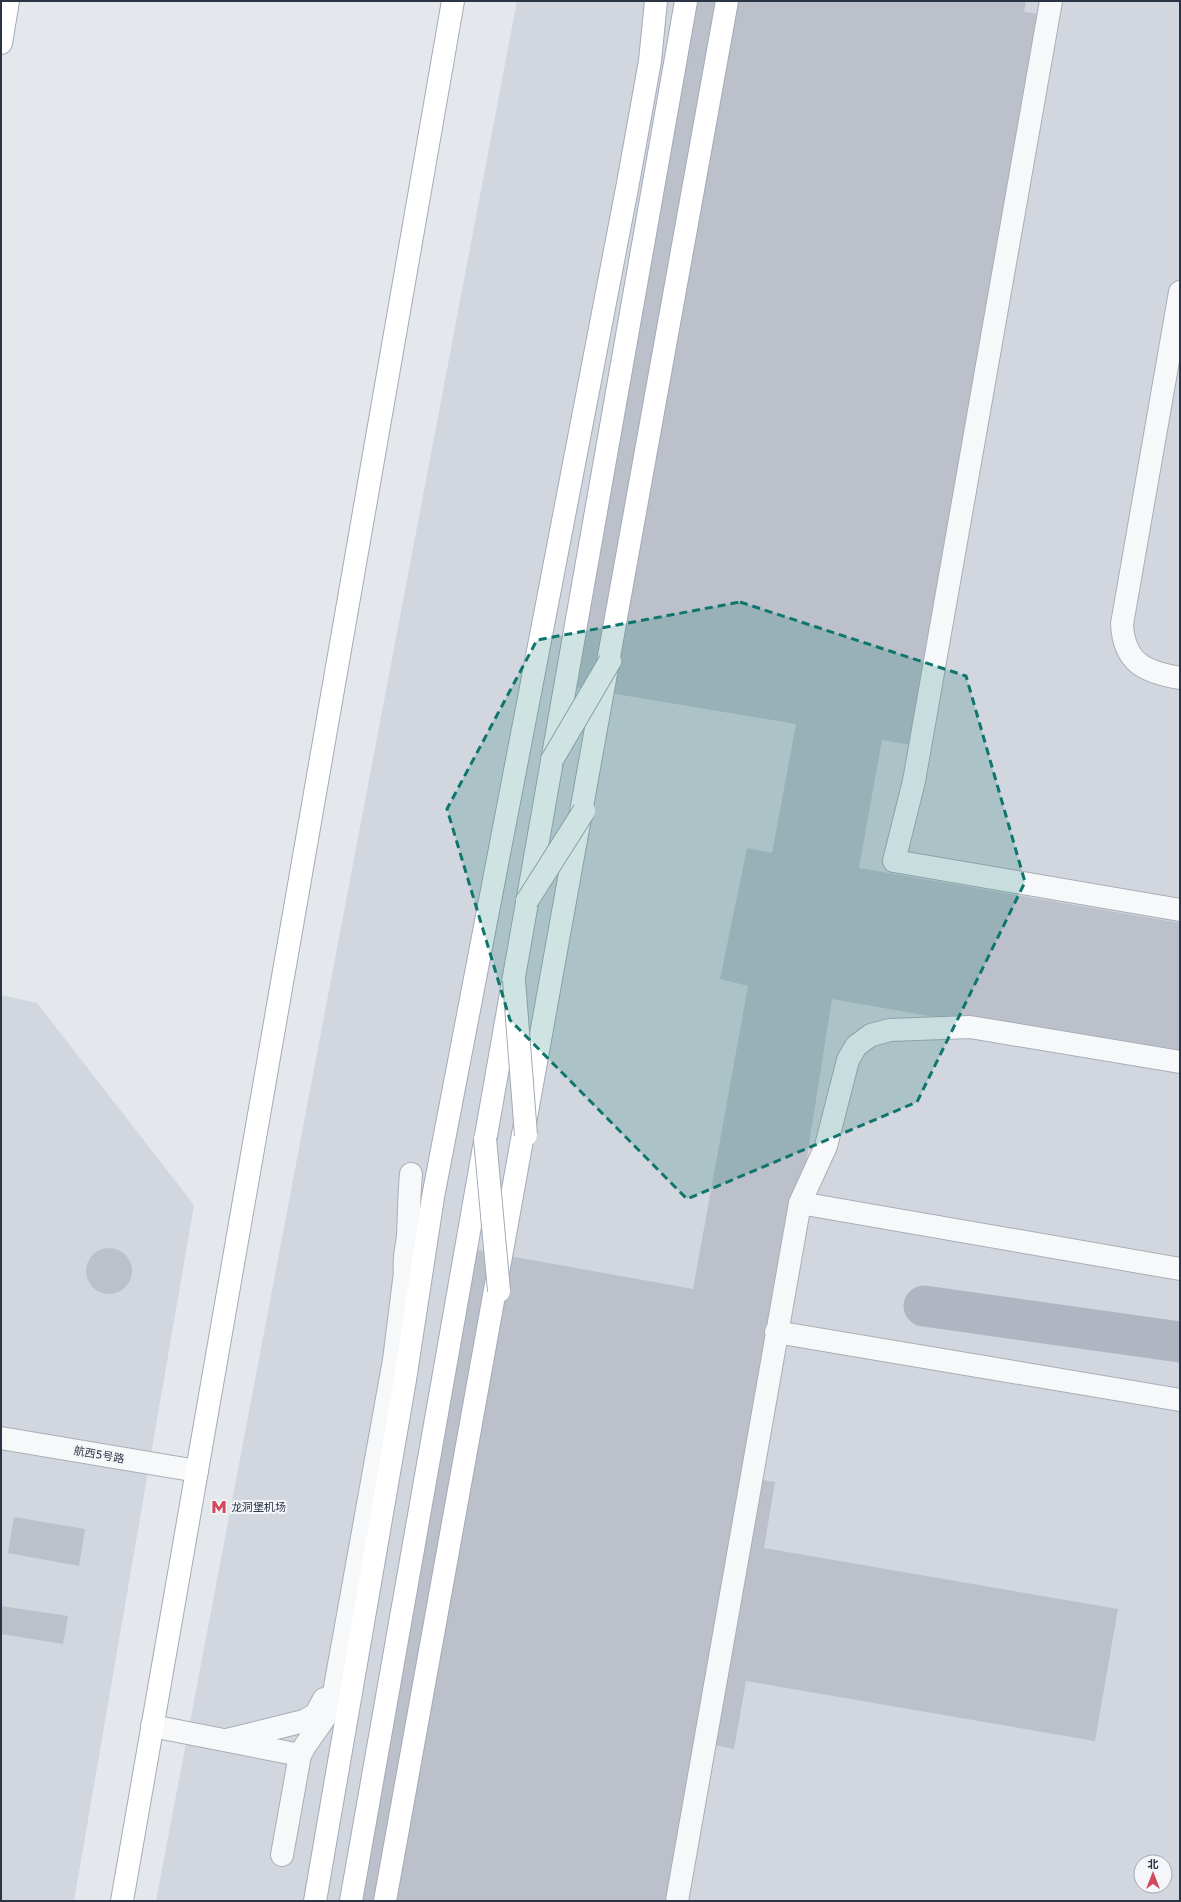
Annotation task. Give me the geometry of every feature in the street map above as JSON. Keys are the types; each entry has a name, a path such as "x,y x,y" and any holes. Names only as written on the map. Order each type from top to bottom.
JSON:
{"main road":[{"path":"1,43 8,1"},
{"path":"122,1901 453,1"},
{"path":"315,1901 404,1388 433,1198 628,184 650,61 656,1"},
{"path":"351,1901 686,1"},
{"path":"392,1901 727,1"},
{"path":"385,1901 727,1"},
{"path":"552,760 610,661"},
{"path":"528,901 584,811"},
{"path":"514,980 526,1135"},
{"path":"485,1139 499,1291"}],"street":[{"path":"1051,1 914,781 894,861 1180,910"},
{"path":"1180,292 1122,624 1123,639 1130,654 1144,668 1159,674 1180,678"},
{"path":"677,1901 776,1332 800,1203 826,1146 848,1060 856,1046 871,1035 890,1030 970,1027 1180,1062"},
{"path":"227,1740 304,1721 316,1714 324,1701 381,1364 399,1271 404,1262 408,1237 411,1174"},
{"path":"800,1203 1180,1269"},
{"path":"282,1855 300,1755 328,1713 335,1686 394,1360 406,1272 404,1262"},
{"path":"776,1332 1180,1400"},
{"name":"航西5号路","path":"1,1438 197,1471"},
{"path":"152,1726 300,1755"}],"highlighted area":[{"path":"740,602 966,676 1025,882 917,1102 687,1199 510,1020 447,809 537,640"}],"shaded area":[{"path":"517,1 1180,1 1180,1901 156,1901"},
{"path":"1,995 37,1003 194,1205 74,1901 1,1901"}],"building":[{"path":"694,1 1026,1 1024,12 1039,14 996,257 1017,260 974,505 954,502 912,745 882,740 859,868 1180,923 1180,1060 832,999 756,1479 775,1482 764,1548 1118,1609 1095,1741 746,1681 734,1749 710,1744 677,1901 358,1901 470,1249 693,1289 748,986 720,979 747,848 772,853 796,724 574,687"},
{"path":"105,1248 113,1248 122,1252 128,1258 132,1271 128,1284 122,1290 113,1294 105,1294 96,1290 90,1284 86,1275 86,1267 90,1258 96,1252"},
{"path":"14,1517 85,1529 79,1566 8,1553"},
{"path":"1,1606 68,1616 63,1644 1,1634"}],"taxiway":[{"path":"924,1306 1180,1342"}],"place":[{"name":"龙洞堡机场","path":"219,1507"}]}
